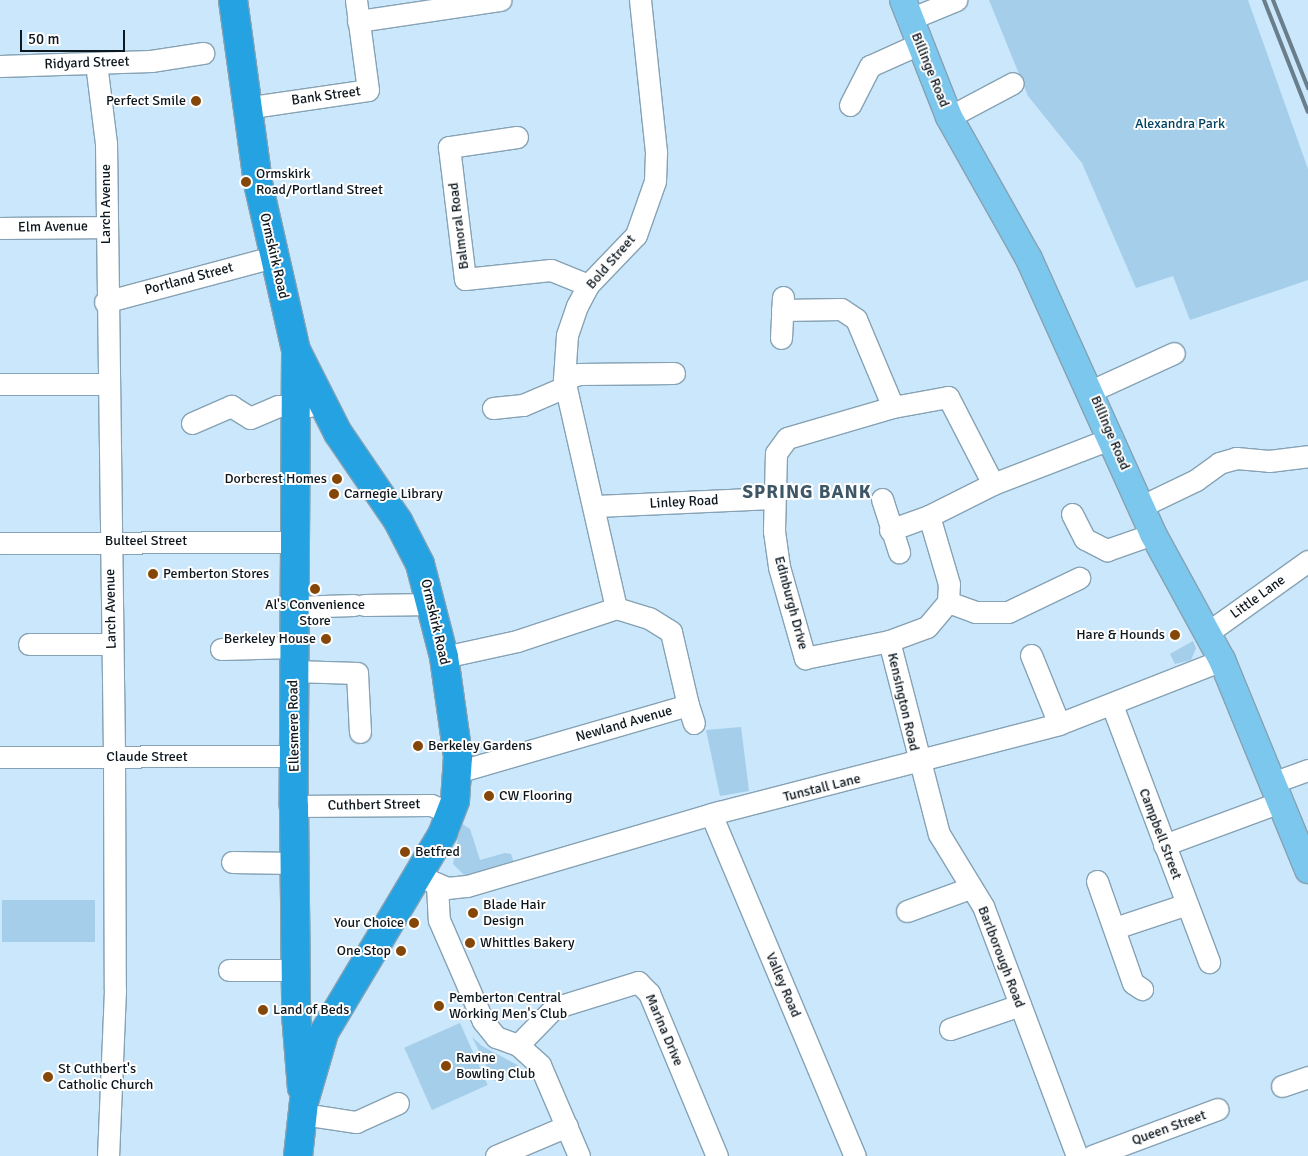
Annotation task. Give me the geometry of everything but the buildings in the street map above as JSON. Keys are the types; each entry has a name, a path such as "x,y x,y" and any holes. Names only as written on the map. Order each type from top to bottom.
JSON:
{"highway":[{"name":"Ormskirk Road","path":"233,0 245,108 273,257 296,350 319,402 398,521 433,604 444,657 458,772 451,813 428,880 332,1014 304,1108 298,1156"},
{"name":"Ellesmere Road","path":"296,350 292,445 294,863 296,1014 304,1108"},
{"path":"292,445 312,429 338,433"},
{"path":"296,1014 311,1023 332,1014"}],"main road":[{"name":"Billinge Road","path":"906,9 918,44 949,118 1029,259 1091,391 1153,534 1222,660 1308,870"}],"street":[{"path":"356,0 358,21 500,0"},
{"name":"Bold Street","path":"616,608 596,506 564,383 567,335 588,286 636,235 655,181 656,152 640,0"},
{"path":"906,9 956,0"},
{"name":"Bank Street","path":"245,108 368,90 358,21"},
{"path":"850,105 870,66 918,44"},
{"name":"Ridyard Street","path":"0,66 96,63 203,53"},
{"name":"Larch Avenue","path":"96,63 106,143 106,302 114,757 115,990 108,1156"},
{"path":"949,118 1013,83"},
{"name":"Balmoral Road","path":"517,136 449,147 465,279 551,270 588,286"},
{"name":"Elm Avenue","path":"0,228 106,227"},
{"name":"Portland Street","path":"106,302 273,257"},
{"path":"781,338 783,303 840,309 856,319 893,407"},
{"path":"1091,391 1174,353"},
{"path":"486,411 523,405 579,374 674,373"},
{"path":"0,384 108,384"},
{"name":"Edinburgh Drive","path":"948,602 927,627 889,642 805,658 779,567 773,498 776,453 787,438 893,407 948,397 993,484"},
{"path":"192,423 231,406 250,418 278,406 293,407 319,402"},
{"path":"890,530 929,516 993,484 1112,438"},
{"path":"1142,506 1196,480 1219,463 1236,458 1269,462 1308,456"},
{"name":"Linley Road","path":"596,506 773,498"},
{"path":"882,499 890,530 899,552"},
{"path":"1072,514 1085,539 1106,550 1153,534"},
{"path":"929,516 949,584 948,602 975,612 1008,612 1080,578"},
{"name":"Bulteel Street","path":"0,543 111,541 292,542"},
{"name":"Little Lane","path":"1207,633 1308,561"},
{"path":"292,607 433,604"},
{"path":"444,657 517,641 616,608"},
{"name":"Newland Avenue","path":"458,772 691,714 671,632 649,618 616,608"},
{"name":"Kensington Road","path":"889,642 918,763"},
{"path":"29,644 112,644"},
{"path":"221,649 293,659 357,672 360,732"},
{"path":"1031,655 1059,724"},
{"name":"Tunstall Lane","path":"428,880 467,886 711,814 918,763 1059,724 1112,705 1222,660"},
{"name":"Campbell Street","path":"1112,705 1209,962"},
{"name":"Claude Street","path":"0,757 294,756"},
{"name":"Barlborough Road","path":"918,763 940,834 970,888 983,906 1077,1156"},
{"path":"1164,845 1276,792 1308,770"},
{"name":"Cuthbert Street","path":"294,806 431,804 451,813"},
{"name":"Valley Road","path":"711,814 855,1156"},
{"path":"232,862 294,863"},
{"path":"428,880 439,920 483,1021 496,1037 518,1046 540,1065 579,1156"},
{"path":"1097,881 1115,928 1134,987"},
{"path":"907,910 970,888"},
{"path":"1115,928 1187,904"},
{"path":"228,970 296,970"},
{"name":"Marina Drive","path":"518,1046 554,1008 638,982 649,993 717,1156"},
{"path":"950,1029 972,1029 1020,1005"},
{"path":"1282,1086 1308,1077"},
{"path":"304,1108 356,1122 398,1103"},
{"name":"Queen Street","path":"1092,1156 1218,1109"},
{"path":"496,1156 567,1126"}],"green space":[{"name":"Alexandra Park","path":"989,0 1248,0 1308,169 1308,280 1190,320 1173,276 1136,288 1082,163 1028,96"},
{"path":"1193,641 1196,648 1191,660 1175,664 1170,654"},
{"path":"741,727 749,791 720,796 706,730"},
{"path":"461,823 470,829 480,860 505,853 511,854 514,863 466,877 453,864"},
{"path":"2,900 95,900 95,942 2,942"},
{"name":"Ravine Bowling Club","path":"460,1023 488,1085 432,1110 404,1048"},
{"path":"472,1037 482,1046 521,1067 494,1081"}],"railway":[{"path":"1264,0 1308,112"},
{"path":"1273,0 1308,88"}],"place":[{"name":"Perfect Smile","path":"196,101"},
{"name":"Ormskirk Road/Portland Street","path":"246,182"},
{"name":"Dorbcrest Homes","path":"337,479"},
{"name":"Carnegie Library","path":"334,494"},
{"name":"Pemberton Stores","path":"153,574"},
{"name":"Al's Convenience Store","path":"315,589"},
{"name":"Hare & Hounds","path":"1175,635"},
{"name":"Berkeley House","path":"326,639"},
{"name":"Berkeley Gardens","path":"418,746"},
{"name":"CW Flooring","path":"489,796"},
{"name":"Betfred","path":"405,852"},
{"name":"Blade Hair Design","path":"473,913"},
{"name":"Your Choice","path":"414,923"},
{"name":"Whittles Bakery","path":"470,943"},
{"name":"One Stop","path":"401,951"},
{"name":"Pemberton Central Working Men's Club","path":"439,1006"},
{"name":"Land of Beds","path":"263,1010"},
{"name":"Ravine Bowling Club","path":"446,1066"},
{"name":"St Cuthbert's Catholic Church","path":"48,1077"}],"district":[{"name":"SPRING BANK","path":"807,493"}]}
